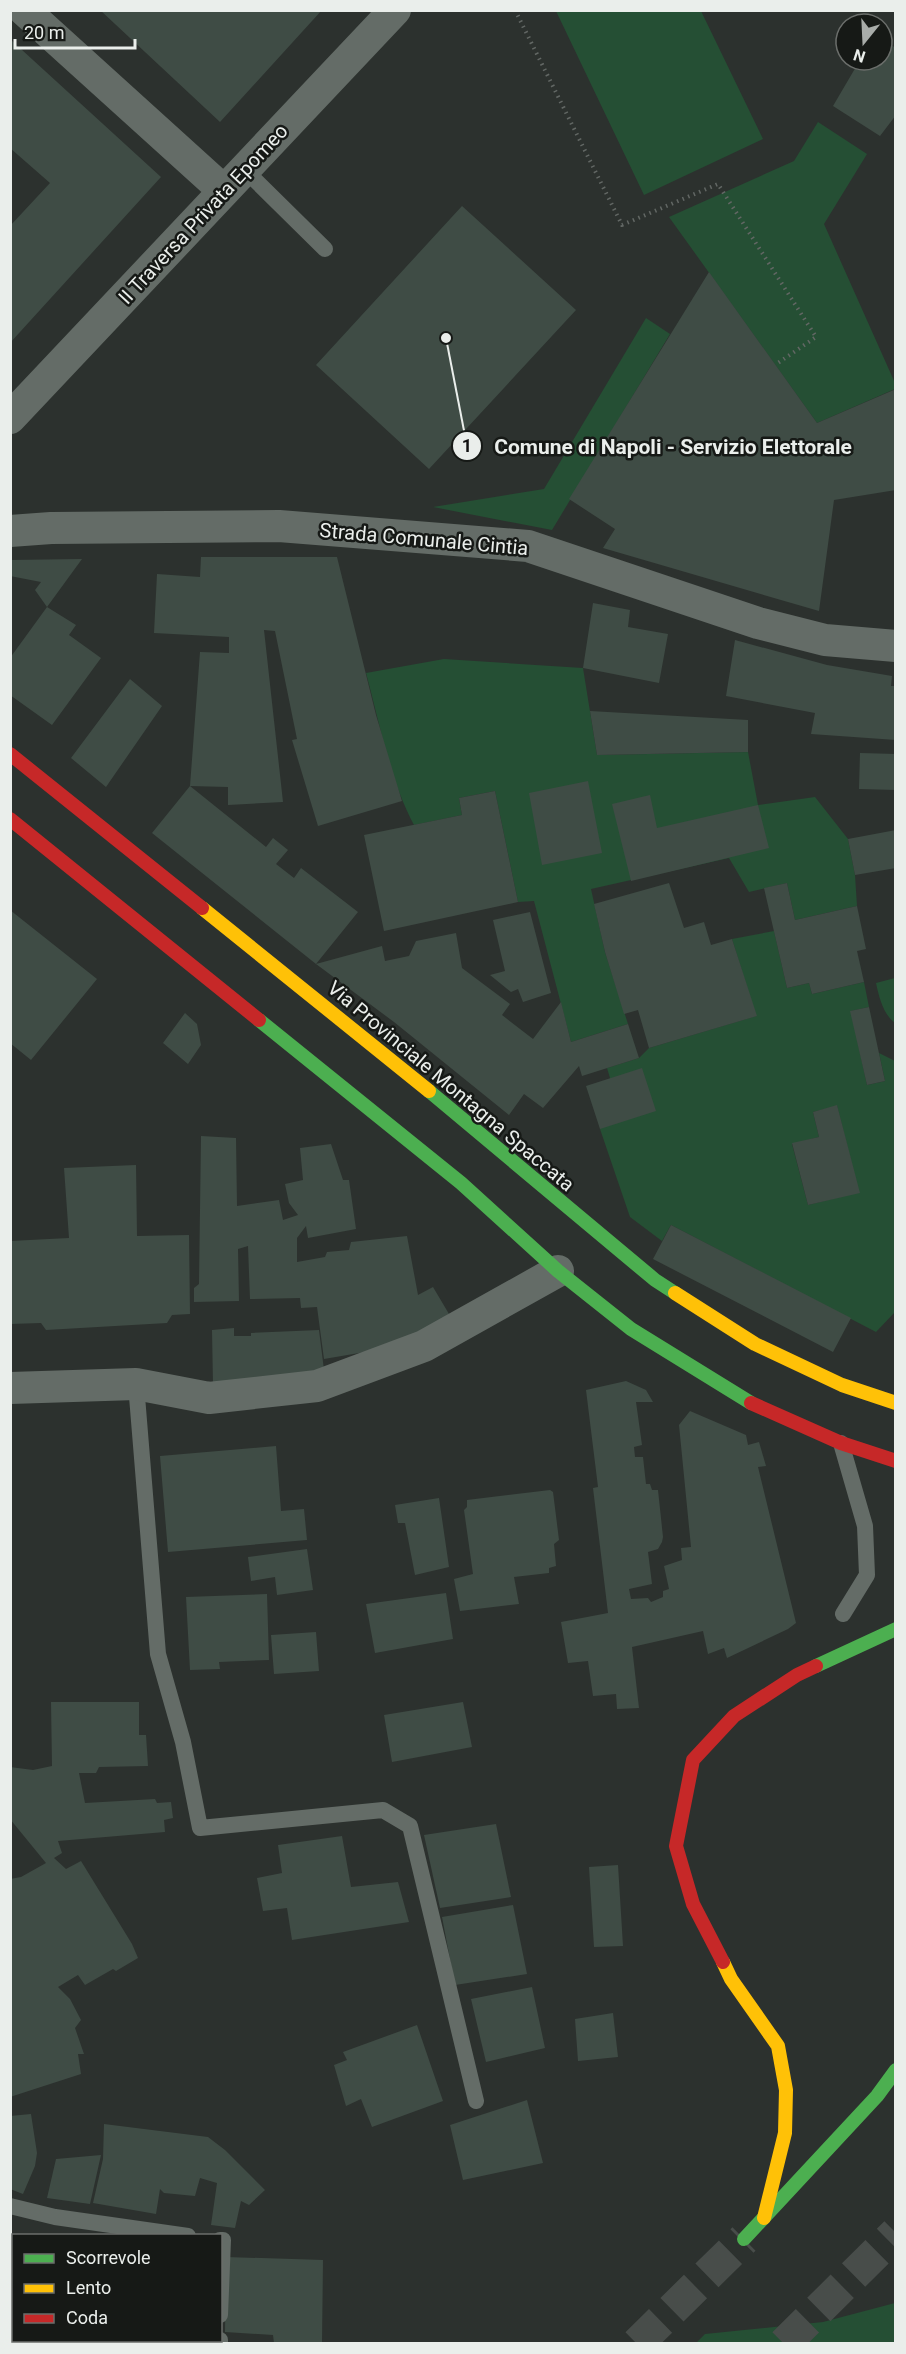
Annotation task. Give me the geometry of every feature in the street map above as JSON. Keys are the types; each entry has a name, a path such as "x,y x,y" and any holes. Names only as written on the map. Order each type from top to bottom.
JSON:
{"main road":[{"name":"Via Provinciale Montagna Spaccata","path":"10,754 411,1076 655,1280 755,1344 842,1385 896,1403"},
{"path":"10,819 452,1175 558,1270 631,1329 745,1401 842,1443 896,1461"},
{"path":"764,2218 784,2133 786,2090 778,2046 731,1979 693,1904 676,1846 693,1760 734,1716 797,1675 896,1629"},
{"path":"744,2239 877,2096 896,2070"}],"street":[{"path":"24,10 235,181"},
{"name":"II Traversa Privata Epomeo","path":"10,418 395,10"},
{"name":"Strada Comunale Cintia","path":"10,531 51,528 279,526 528,546 758,623 825,640 896,646"},
{"path":"10,1388 136,1384 209,1398 317,1386 424,1346 558,1270"}],"lane":[{"path":"235,181 325,249"},
{"path":"136,1384 158,1654 183,1742 200,1828 383,1810 410,1826 477,2101"},
{"path":"842,1443 865,1526 867,1575 843,1614"},
{"path":"10,2205 55,2217 181,2234"},
{"path":"222,2240 222,2265"}],"path":[{"path":"515,10 622,225 718,184 816,336 775,365"}],"green space":[{"path":"556,11 701,11 763,139 644,195"},
{"path":"818,122 867,154 824,224 895,383 895,389 817,423 669,217 794,161"},
{"path":"646,318 670,334 552,530 433,507 544,489"},
{"path":"444,659 583,668 597,755 748,752 758,805 815,797 848,839 855,875 857,906 795,920 787,883 749,892 729,858 591,889 605,952 628,1024 571,1042 534,901 518,902 495,791 459,798 462,815 414,825 398,789 366,673"},
{"path":"774,931 787,988 809,983 812,994 864,982 869,1007 851,1011 867,1085 885,1081 879,1053 895,1061 895,1312 876,1332 671,1225 662,1241 630,1217 600,1129 610,1078 607,1068 639,1058 649,1048 756,1016 732,939","holes":["837,1106 859,1192 808,1205 792,1144 819,1137 813,1112"]},
{"path":"896,978 895,1023 885,1010 876,983"},
{"path":"895,2303 895,2343 696,2343 705,2334 823,2322"}],"building":[{"path":"100,10 322,10 220,122"},
{"path":"10,39 161,177 10,343 10,226 50,183 10,148"},
{"path":"894,47 896,48 896,115 880,136 833,106 853,72 894,72"},
{"path":"462,206 576,310 429,469 316,365"},
{"path":"709,272 817,423 896,389 896,490 834,500 819,611 603,548 615,529 569,499"},
{"path":"201,557 337,557 376,715 402,801 318,826 292,740 297,739 275,631 264,630 283,802 228,805 228,787 190,786 200,652 229,653 229,637 154,633 157,574 200,577"},
{"path":"82,559 47,607 35,590 41,582 10,576 10,560"},
{"path":"593,603 630,610 628,627 668,634 659,683 583,668"},
{"path":"47,607 76,625 69,635 101,658 52,725 10,695 10,658"},
{"path":"735,640 827,665 892,676 891,686 896,686 896,740 811,734 815,713 726,696"},
{"path":"130,679 162,706 106,787 71,758"},
{"path":"590,711 748,720 748,752 597,755"},
{"path":"860,753 896,754 896,790 859,789"},
{"path":"588,781 602,853 542,865 529,793"},
{"path":"190,786 266,847 273,838 288,850 276,864 294,878 301,868 358,912 316,964 152,833"},
{"path":"495,791 518,902 384,931 364,835 462,815 459,798"},
{"path":"650,795 657,828 758,805 769,848 631,881 612,804"},
{"path":"896,830 896,868 855,875 848,839"},
{"path":"669,883 684,928 704,922 711,945 732,939 757,1016 649,1048 638,1010 624,1014 605,952 594,904"},
{"path":"787,883 795,920 857,906 866,949 857,951 864,982 812,994 809,983 787,988 764,888"},
{"path":"10,910 97,979 31,1060 10,1043"},
{"path":"530,912 551,993 523,1002 518,989 511,992 490,975 505,971 493,920"},
{"path":"456,933 462,968 510,1004 502,1015 533,1039 561,1002 571,1042 628,1024 639,1058 582,1076 579,1066 543,1108 524,1094 509,1115 394,1022 316,964 382,946 385,961 409,956 416,941"},
{"path":"869,1007 885,1081 867,1085 850,1011"},
{"path":"185,1013 197,1024 201,1045 188,1064 163,1043"},
{"path":"642,1068 656,1111 600,1129 586,1086"},
{"path":"837,1105 860,1193 808,1205 792,1143 819,1137 813,1112"},
{"path":"201,1136 236,1138 237,1206 279,1200 283,1220 298,1215 289,1203 285,1184 303,1180 300,1148 331,1144 343,1180 349,1180 356,1229 308,1238 306,1226 297,1238 297,1262 325,1257 327,1252 349,1250 351,1242 407,1236 418,1295 433,1287 449,1314 412,1344 324,1359 317,1307 301,1308 300,1298 250,1299 248,1246 238,1249 239,1301 194,1302 194,1288 199,1284"},
{"path":"136,1165 137,1236 189,1235 190,1314 172,1315 167,1323 46,1330 41,1323 10,1324 10,1241 69,1238 64,1168"},
{"path":"671,1225 851,1318 833,1352 653,1259"},
{"path":"234,1328 234,1336 319,1330 324,1370 213,1385 212,1330"},
{"path":"626,1381 646,1390 653,1402 636,1402 642,1445 634,1447 635,1457 643,1457 646,1484 650,1484 652,1490 658,1490 663,1537 658,1549 648,1552 652,1584 629,1589 631,1599 648,1598 651,1602 663,1597 663,1591 669,1589 664,1566 682,1560 681,1548 691,1547 679,1425 690,1411 746,1435 748,1445 759,1442 766,1466 758,1467 796,1623 727,1658 724,1648 708,1654 703,1631 632,1647 639,1708 617,1709 616,1694 593,1696 588,1661 568,1663 561,1622 608,1613 593,1488 598,1487 586,1390"},
{"path":"276,1446 281,1511 304,1509 307,1540 168,1552 160,1456"},
{"path":"550,1490 553,1492 559,1540 554,1544 556,1566 549,1568 549,1573 514,1577 519,1604 460,1611 454,1579 473,1574 464,1510 467,1507 467,1500"},
{"path":"439,1498 449,1567 415,1575 405,1523 398,1523 395,1505"},
{"path":"307,1549 313,1590 277,1595 275,1577 251,1581 248,1557"},
{"path":"446,1593 453,1639 375,1653 366,1604"},
{"path":"267,1594 269,1660 219,1662 220,1669 190,1670 186,1597"},
{"path":"316,1632 319,1671 274,1674 271,1635"},
{"path":"51,1702 139,1702 139,1735 146,1735 148,1766 99,1767 96,1773 79,1773 85,1803 155,1799 157,1803 171,1802 173,1818 164,1820 165,1832 58,1841 62,1853 54,1858 66,1869 81,1861 132,1944 138,1958 85,1985 78,1975 58,1987 70,1999 81,2020 75,2028 84,2054 78,2054 81,2074 10,2097 10,1879 21,1877 46,1863 10,1819 10,1767 33,1770 52,1766"},
{"path":"463,1702 472,1747 392,1762 384,1715"},
{"path":"496,1824 511,1897 440,1908 424,1835"},
{"path":"342,1836 351,1887 398,1882 409,1922 292,1940 287,1908 263,1911 257,1878 282,1873 278,1845"},
{"path":"618,1865 623,1946 594,1947 589,1867"},
{"path":"513,1905 527,1974 455,1985 442,1917"},
{"path":"532,1987 545,2048 486,2062 471,1999"},
{"path":"613,2013 618,2057 578,2061 575,2019"},
{"path":"417,2025 443,2101 372,2127 361,2099 346,2106 334,2065 347,2060 343,2052"},
{"path":"527,2100 543,2163 463,2180 450,2125"},
{"path":"31,2114 37,2153 35,2166 23,2194 10,2189 10,2116"},
{"path":"104,2124 208,2137 225,2150 265,2190 249,2205 241,2201 235,2228 211,2225 217,2183 200,2178 195,2196 164,2193 160,2189 156,2214 93,2203 103,2159"},
{"path":"101,2155 90,2204 47,2198 56,2159"},
{"path":"226,2257 323,2260 322,2343 274,2343 273,2335 225,2332"},
{"path":"10,2260 12,2260 12,2342 49,2342 10,2343"},
{"path":"137,2342 204,2342 204,2343"}],"tunnel":[{"path":"784,2344 896,2233"},
{"path":"637,2344 744,2239"}],"traffic: fast":[{"path":"259,1020 461,1183 558,1271 631,1329 751,1403"},
{"path":"429,1091 655,1280 675,1293"},
{"path":"816,1666 896,1629"},
{"path":"744,2239 877,2096 896,2070"}],"traffic: slow":[{"path":"202,908 429,1091"},
{"path":"675,1293 755,1344 842,1385 896,1403"},
{"path":"723,1962 731,1979 778,2046 786,2090 785,2133 764,2218"}],"traffic: jam":[{"path":"10,754 202,908"},
{"path":"10,819 259,1020"},
{"path":"751,1403 841,1443 896,1461"},
{"path":"723,1962 693,1904 676,1846 693,1760 734,1716 797,1675 816,1666"}],"place":[{"name":"Comune di Napoli - Servizio Elettorale","path":"446,338"}]}
